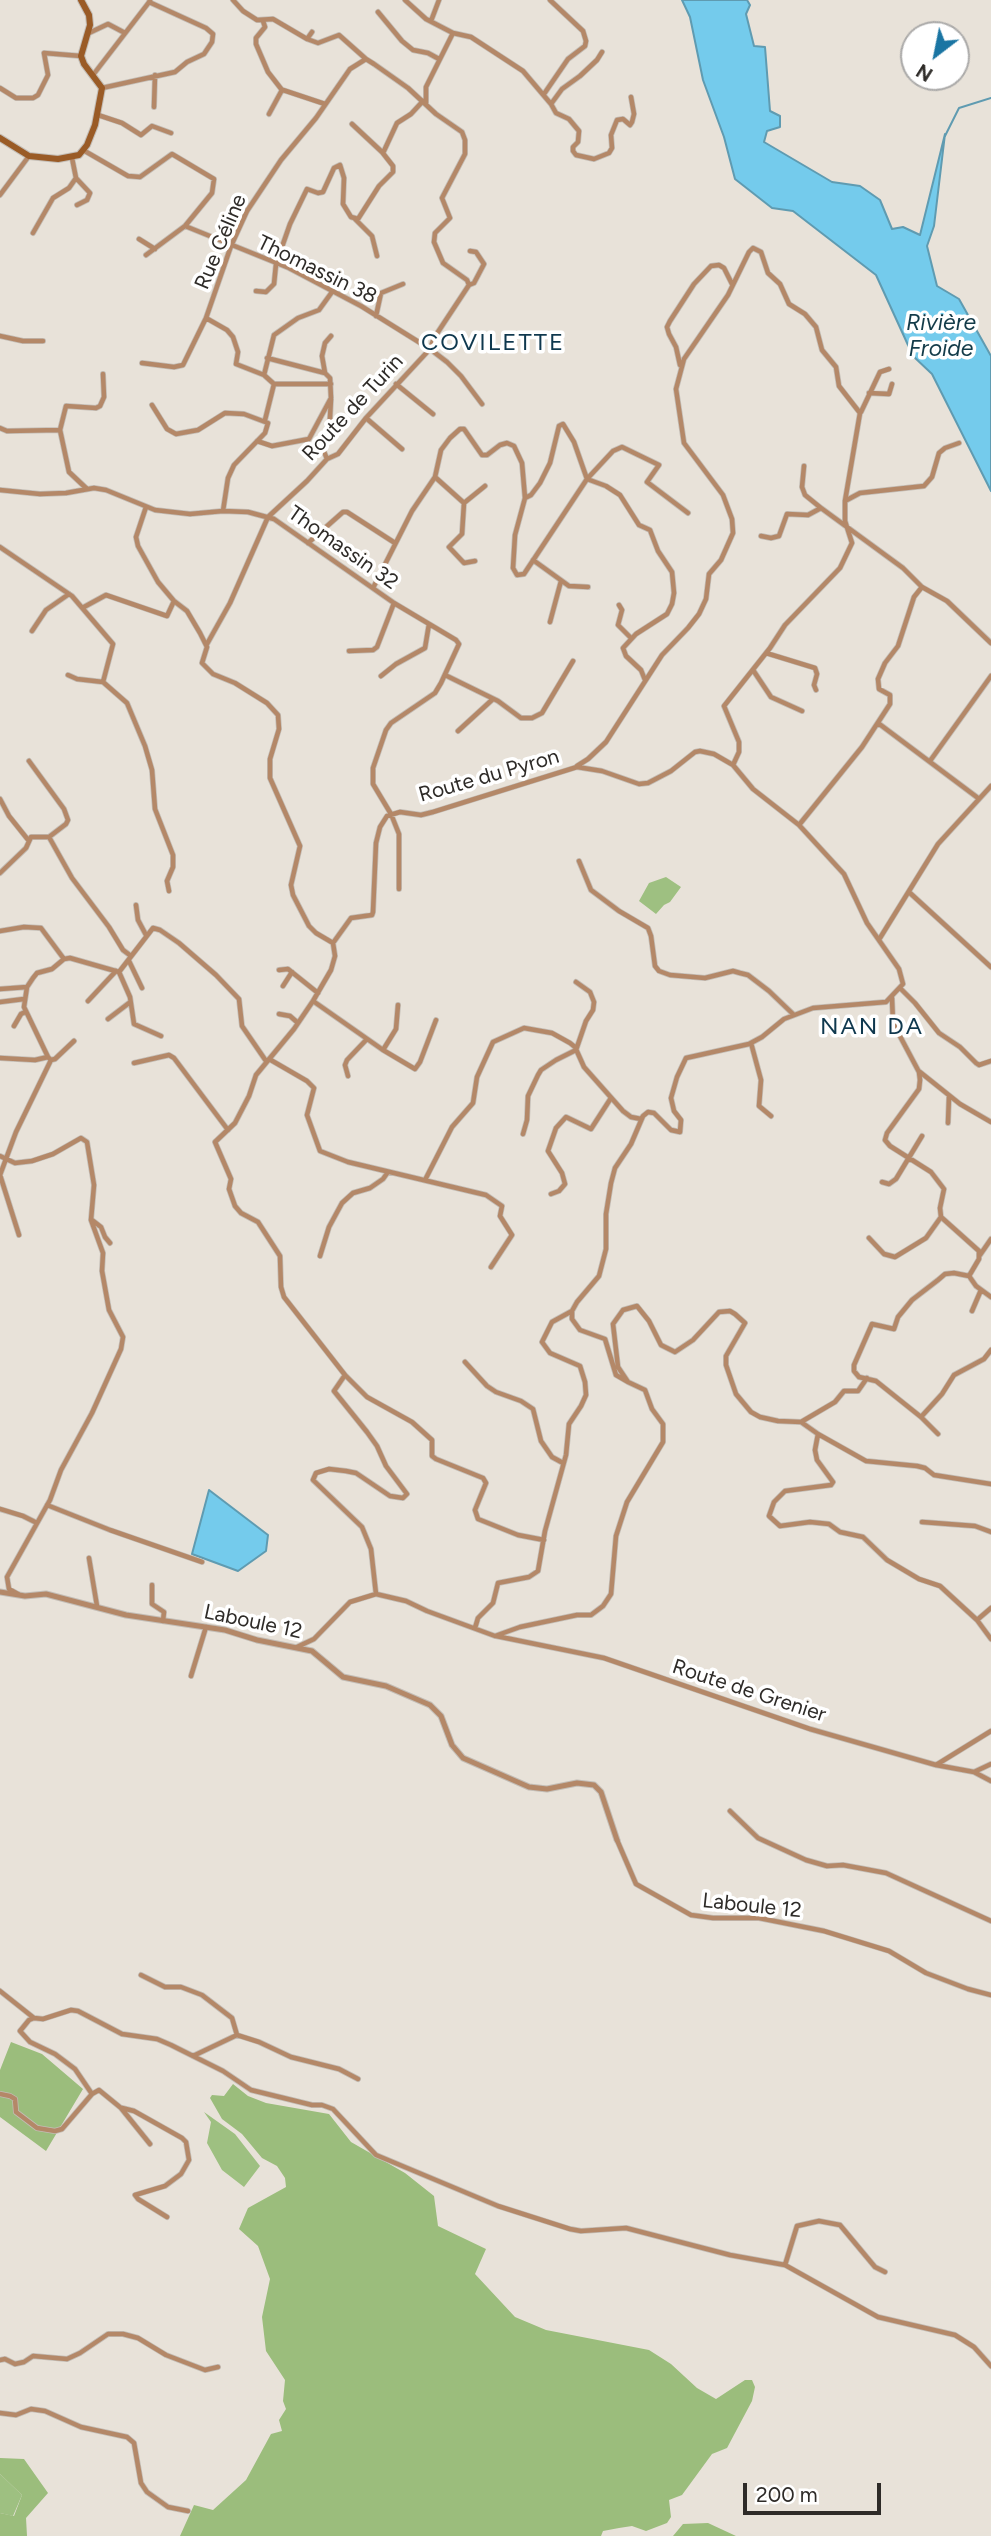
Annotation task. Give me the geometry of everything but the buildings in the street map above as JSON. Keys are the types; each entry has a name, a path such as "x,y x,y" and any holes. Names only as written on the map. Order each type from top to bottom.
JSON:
{"main road":[{"path":"0,138 29,156 72,159 83,150 98,115 102,88 81,56 88,33 89,15 81,0"}],"street":[{"path":"233,0 251,17 263,21 273,19 318,43 339,36 462,132 465,154 443,198 450,218 435,233 433,239 443,263 467,280 469,285"},
{"path":"405,0 418,14 453,33 471,37 523,71 544,94 556,113 569,119 579,131 578,142 573,147 576,155 594,159 608,153 612,148 611,135 617,120 623,119 630,125 632,122 634,110 631,97"},
{"path":"431,21 439,0"},
{"path":"544,94 568,59 585,46 586,41 583,31 550,0"},
{"path":"93,75 150,1 213,34 214,38 204,54 187,62 175,72 102,88"},
{"path":"378,12 409,47 428,52 439,59"},
{"path":"263,21 265,27 257,36 256,44 268,72 282,90 325,104"},
{"path":"88,33 108,24 125,33"},
{"path":"307,38 312,32"},
{"path":"383,153 397,123 424,102 426,87 453,33"},
{"path":"551,104 562,89 592,66 602,52"},
{"path":"0,88 16,98 33,99 48,75 44,53 81,56"},
{"name":"Rue Céline","path":"274,384 264,375 236,364 237,352 233,337 227,330 206,318 247,211 281,160 350,69 366,59"},
{"path":"154,107 155,75"},
{"path":"269,114 282,90"},
{"path":"98,115 122,123 141,135 152,126 171,133"},
{"path":"352,124 362,131 393,166 393,172 379,186 362,216 355,219"},
{"path":"83,150 128,176 140,177 172,155 212,177 215,183 212,193 185,226 146,255"},
{"path":"0,195 29,156"},
{"path":"72,159 76,178 90,193 87,200 78,205"},
{"path":"256,291 265,292 274,284 276,264 290,224 306,191 309,189 323,192 338,165 342,167 344,178 343,204 372,236 377,256"},
{"path":"33,233 53,198 69,188 76,178"},
{"name":"Thomassin 38","path":"185,226 276,264 376,316 430,349 461,376 482,404"},
{"path":"139,239 155,249"},
{"path":"680,366 732,285 751,249 759,249 768,273 780,284 789,304 805,314 816,327 822,350 836,367 839,386 860,413"},
{"name":"Route de Turin","path":"206,645 230,603 268,517 327,459 338,454 366,418 430,349 434,338 469,285 474,283 484,264 478,253 470,251"},
{"path":"577,767 606,742 662,655 699,614 706,599 709,573 721,560 733,533 732,519 717,484 684,443 676,388 680,366 676,347 667,327 694,284 711,266 719,265 724,268 732,285"},
{"path":"376,316 381,293 402,284"},
{"path":"264,375 274,335 298,318 319,310 332,292"},
{"path":"142,363 180,366 206,318"},
{"path":"0,336 23,341 43,341"},
{"path":"327,459 323,449 328,436 331,384 322,362 323,348 331,336"},
{"path":"267,358 325,373"},
{"path":"733,765 739,752 739,742 724,706 785,625 840,568 852,542 845,501 860,413 880,372 889,369"},
{"path":"86,488 69,472 60,430 66,406 100,406 104,397 103,374"},
{"path":"265,420 274,384 331,384"},
{"path":"396,384 433,414"},
{"path":"869,393 889,394 892,384"},
{"path":"257,441 272,446 309,439 331,398"},
{"path":"152,405 167,429 176,434 198,430 225,413 239,413 268,422 268,430 234,465 228,478 223,511"},
{"path":"366,418 402,449"},
{"path":"525,498 531,495 545,473 560,423 566,426 570,434 587,479 620,495 639,524 650,530 658,551 672,572 674,593 667,614 631,638 623,652 642,670 645,680"},
{"path":"0,428 7,431 60,430"},
{"path":"373,588 395,543 435,477 441,450 460,429 464,429 481,455 487,455 507,443 514,446 522,463 525,498 514,535 514,572 517,575 524,574 587,479 613,452 622,447 659,465 647,482 688,513"},
{"path":"845,501 860,493 923,486 932,477 939,453 959,443"},
{"path":"804,466 802,487 805,495 903,568 922,587 947,601 991,643"},
{"path":"435,477 464,503"},
{"path":"475,561 464,563 449,547 462,534 464,503 485,486"},
{"name":"Thomassin 32","path":"0,490 40,494 66,493 86,488 106,490 146,507 190,514 223,511 248,512 268,517 284,525 394,603 456,640 459,644 445,675"},
{"path":"146,507 136,537 138,547 158,582 174,601 187,611 206,645 202,663 213,674 235,683 267,703 278,715 279,729 270,760 270,778 300,846 291,885 293,895 309,926 333,943"},
{"path":"761,536 771,538 781,534 787,514 808,515 821,508"},
{"path":"308,543 343,512 347,512 395,543"},
{"path":"0,547 69,594 84,607 113,644 103,682"},
{"path":"533,559 561,581 573,587 588,587"},
{"path":"550,622 561,581"},
{"path":"799,825 862,747 891,699 879,689 878,679 885,663 898,646 914,597 922,587"},
{"path":"32,631 46,610 69,594"},
{"path":"84,607 106,595 167,615 174,601"},
{"path":"349,651 373,650 377,647 394,603"},
{"path":"619,605 622,610 618,625 631,638"},
{"path":"381,676 425,648 429,624"},
{"path":"766,653 815,668 816,690"},
{"path":"399,889 398,834 391,814 373,784 373,768 386,730 402,714 435,693 445,675 493,699 522,718 531,718 542,713 573,661"},
{"path":"752,670 774,699 802,712"},
{"path":"68,675 77,679 103,682 127,702 145,746 152,770 155,808 173,855 173,867 167,881 169,891"},
{"path":"930,761 991,676"},
{"path":"458,731 493,699"},
{"path":"877,723 978,798"},
{"name":"Route du Pyron","path":"391,814 400,812 421,815 433,812 577,767 609,773 639,784 648,783 700,751 714,754 733,765 753,789 799,825 844,874 851,884 862,914 880,938 902,977 903,984 900,988"},
{"path":"0,873 26,849 31,837 49,837 68,820 64,810 29,761"},
{"path":"880,938 938,844 991,786"},
{"path":"0,799 9,816 29,841"},
{"path":"391,814 380,827 376,843 372,915 351,918 333,943 335,956 331,970 318,993 298,1023 256,1075 241,1113 229,1130 215,1142 231,1179 230,1197 241,1213 258,1222 280,1256 284,1297 345,1375 367,1397 412,1422 432,1440 432,1456 436,1459 483,1478 486,1483 475,1510 478,1519 518,1535 544,1540"},
{"path":"49,837 72,878 130,958 142,988"},
{"path":"579,861 591,890 619,912 648,928 655,966 661,973 705,978 733,971 740,972 769,991 793,1014"},
{"path":"910,893 991,967"},
{"path":"136,905 138,920 146,935"},
{"path":"0,932 24,927 41,928 64,959"},
{"path":"88,1001 130,958 153,928 160,930 216,975 239,999 242,1026 268,1060 314,1088 307,1115 320,1151 348,1162 485,1195 502,1206 500,1216 512,1235 491,1267"},
{"path":"50,1058 25,1012 27,987 37,973 52,969 64,959 76,959 118,971"},
{"path":"279,970 292,972 318,993"},
{"path":"118,971 130,1002 134,1024 160,1036"},
{"path":"283,986 292,972"},
{"path":"523,1134 527,1120 528,1096 541,1070 576,1050 594,1002 590,992 576,982"},
{"path":"0,989 27,987"},
{"path":"495,1636 520,1627 577,1615 591,1615 603,1606 611,1594 617,1536 627,1502 663,1442 663,1424 652,1409 645,1390 616,1375 605,1339 580,1330 572,1319 572,1311 577,1301 599,1276 606,1249 608,1194 615,1168 631,1144 641,1119 648,1112 653,1113 671,1130 680,1132 681,1120 674,1111 671,1098 686,1058 751,1043 793,1014 831,1005 886,1002 900,988 921,1009 939,1033 960,1047 976,1063 991,1061"},
{"path":"892,997 893,1023 919,1072 949,1096 991,1122"},
{"path":"0,1002 24,999"},
{"path":"313,1001 415,1069 436,1020"},
{"path":"108,1019 130,1002"},
{"path":"383,1050 396,1029 398,1006"},
{"path":"14,1026 25,1012"},
{"path":"279,1014 290,1016 298,1023"},
{"path":"425,1180 452,1127 473,1103 477,1077 495,1039 524,1028 564,1039 576,1050 582,1064 627,1116 641,1119"},
{"path":"348,1076 345,1065 347,1060 367,1039"},
{"path":"0,1058 50,1058 74,1041"},
{"path":"751,1043 761,1080 760,1106 771,1116"},
{"path":"134,1063 169,1055 174,1058 229,1130"},
{"path":"19,1235 1,1178 16,1132 50,1058"},
{"path":"869,1238 884,1254 895,1257 926,1238 941,1217 944,1189 932,1172 887,1143 886,1136 919,1090 919,1072"},
{"path":"947,1123 949,1096"},
{"path":"551,1194 559,1191 565,1184 562,1173 548,1151 556,1128 562,1119 566,1118 591,1129 611,1098"},
{"path":"882,1182 889,1184 896,1179 922,1136"},
{"path":"0,1156 15,1163 40,1159 85,1138 89,1147 94,1185 91,1220 103,1253 102,1271 109,1310 122,1337 122,1344 92,1413 61,1470 47,1505 7,1577 9,1588 19,1595"},
{"path":"320,1256 329,1227 347,1196 369,1188 383,1179 388,1172"},
{"path":"941,1217 971,1242 980,1255"},
{"path":"91,1220 101,1227 110,1243"},
{"path":"968,1276 991,1239"},
{"path":"938,1434 876,1381 856,1374 854,1365 870,1326 874,1323 894,1329 898,1317 906,1307 945,1275 954,1273 968,1276 991,1297"},
{"path":"972,1311 981,1290"},
{"path":"628,1382 618,1367 613,1324 623,1310 637,1306 649,1321 661,1345 674,1352 693,1340 719,1312 730,1311 745,1323 726,1356 736,1394 751,1412 778,1421 801,1422 866,1461 917,1466 934,1475 991,1484"},
{"path":"475,1628 478,1618 493,1603 498,1583 529,1577 538,1571 566,1455 569,1424 586,1395 580,1366 550,1353 542,1342 552,1322 572,1311"},
{"path":"921,1417 942,1394 954,1375 984,1359 991,1350"},
{"path":"465,1362 487,1386 533,1409 541,1441 552,1457 563,1462"},
{"path":"297,1647 311,1641 350,1602 376,1594 372,1549 362,1527 313,1480 316,1473 330,1469 356,1473 390,1496 403,1498 407,1494 386,1466 368,1432 334,1391 345,1375"},
{"path":"801,1422 835,1402 844,1391 860,1390 867,1378"},
{"path":"818,1434 815,1450 817,1460 832,1479 831,1485 785,1492 774,1502 769,1516 780,1526 810,1522 829,1524 840,1532 863,1537 887,1560 919,1579 940,1586 977,1620 991,1639"},
{"path":"47,1505 202,1562"},
{"path":"0,1510 37,1523"},
{"path":"922,1522 975,1526 991,1532"},
{"path":"89,1558 97,1606"},
{"path":"152,1585 153,1605 164,1612 163,1621"},
{"name":"Laboule 12","path":"0,1592 19,1595 46,1594 126,1615 235,1632 257,1640 312,1651 344,1678 386,1686 430,1705 441,1716 452,1745 463,1758 529,1787 547,1789 577,1783 594,1786 601,1792 617,1840 636,1884 691,1915 759,1918 824,1931 889,1951 938,1978 991,1995"},
{"name":"Route de Grenier","path":"376,1594 406,1601 495,1636 604,1658 810,1729 936,1765 974,1772 991,1781"},
{"path":"977,1620 991,1608"},
{"path":"191,1676 206,1627"},
{"path":"311,1641 312,1651"},
{"path":"936,1765 991,1731"},
{"path":"974,1772 991,1764"},
{"path":"730,1811 758,1838 806,1860 827,1866 843,1865 886,1873 991,1921"},
{"path":"141,1975 165,1987 181,1987 202,1995 232,2018 237,2035"},
{"path":"0,1991 34,2018 43,2019 78,2011 122,2034 157,2039 223,2071 251,2090 333,2109 376,2155 498,2206 570,2229 581,2231 626,2228 730,2255 785,2265 878,2317 955,2335 974,2347 991,2366"},
{"path":"34,2018 22,2026 20,2031 30,2042 55,2054 75,2068 92,2094"},
{"path":"192,2056 237,2035 291,2057 339,2069 358,2079"},
{"path":"0,2094 15,2099 16,2112 37,2128 55,2131 62,2129 92,2094 99,2090 121,2108 150,2144"},
{"path":"121,2108 134,2111 186,2142 189,2160 181,2174 165,2186 135,2195 167,2217"},
{"path":"785,2265 797,2226 819,2221 840,2225 876,2267 885,2272"},
{"path":"0,2360 5,2359 15,2364 33,2356 67,2358 80,2353 108,2334 123,2334 138,2338 166,2355 205,2370 218,2367"},
{"path":"0,2413 16,2415 32,2409 45,2411 81,2427 127,2437 134,2443 141,2483 147,2492 168,2507 188,2511"}],"green space":[{"path":"666,877 681,887 670,902 656,914 639,901 649,883"},
{"path":"11,2042 42,2054 83,2089 46,2151 0,2117 0,2070"},
{"path":"233,2084 248,2096 266,2103 329,2114 351,2142 405,2173 434,2196 438,2226 486,2249 475,2274 515,2317 546,2330 649,2350 671,2364 697,2388 716,2399 745,2380 752,2380 755,2387 752,2401 727,2448 712,2454 682,2495 669,2500 671,2517 667,2523 646,2531 632,2526 603,2531 601,2536 180,2536 194,2505 213,2510 246,2480 271,2434 282,2431 279,2420 286,2409 283,2401 285,2380 266,2351 262,2317 270,2279 258,2246 239,2229 248,2208 286,2187 285,2178 277,2166 262,2158 242,2134 222,2119 210,2098 212,2095 224,2096"},
{"path":"204,2112 235,2134 260,2166 244,2187 222,2170 207,2143 211,2122"},
{"path":"0,2458 24,2459 48,2493 26,2518 27,2536 0,2536 0,2513 14,2516 22,2495 0,2474"},
{"path":"0,2474 22,2495 13,2516 0,2513"},
{"path":"708,2523 736,2536 673,2536 683,2524"}],"water":[{"name":"Rivière Froide","path":"682,0 747,0 750,5 746,14 754,46 765,47 770,111 780,116 780,127 767,131 764,142 832,182 860,186 880,200 892,229 903,227 920,235 945,134 934,226 927,246 937,286 959,299 991,356 991,491 932,374 913,356 876,275 793,211 772,208 735,179 724,137 703,80 690,17"},
{"path":"209,1490 268,1535 266,1551 238,1571 192,1554"}],"waterway":[{"path":"945,136 959,108 991,98"}],"district":[{"name":"COVILETTE","path":"493,343"},
{"name":"NAN DA","path":"872,1027"}]}
